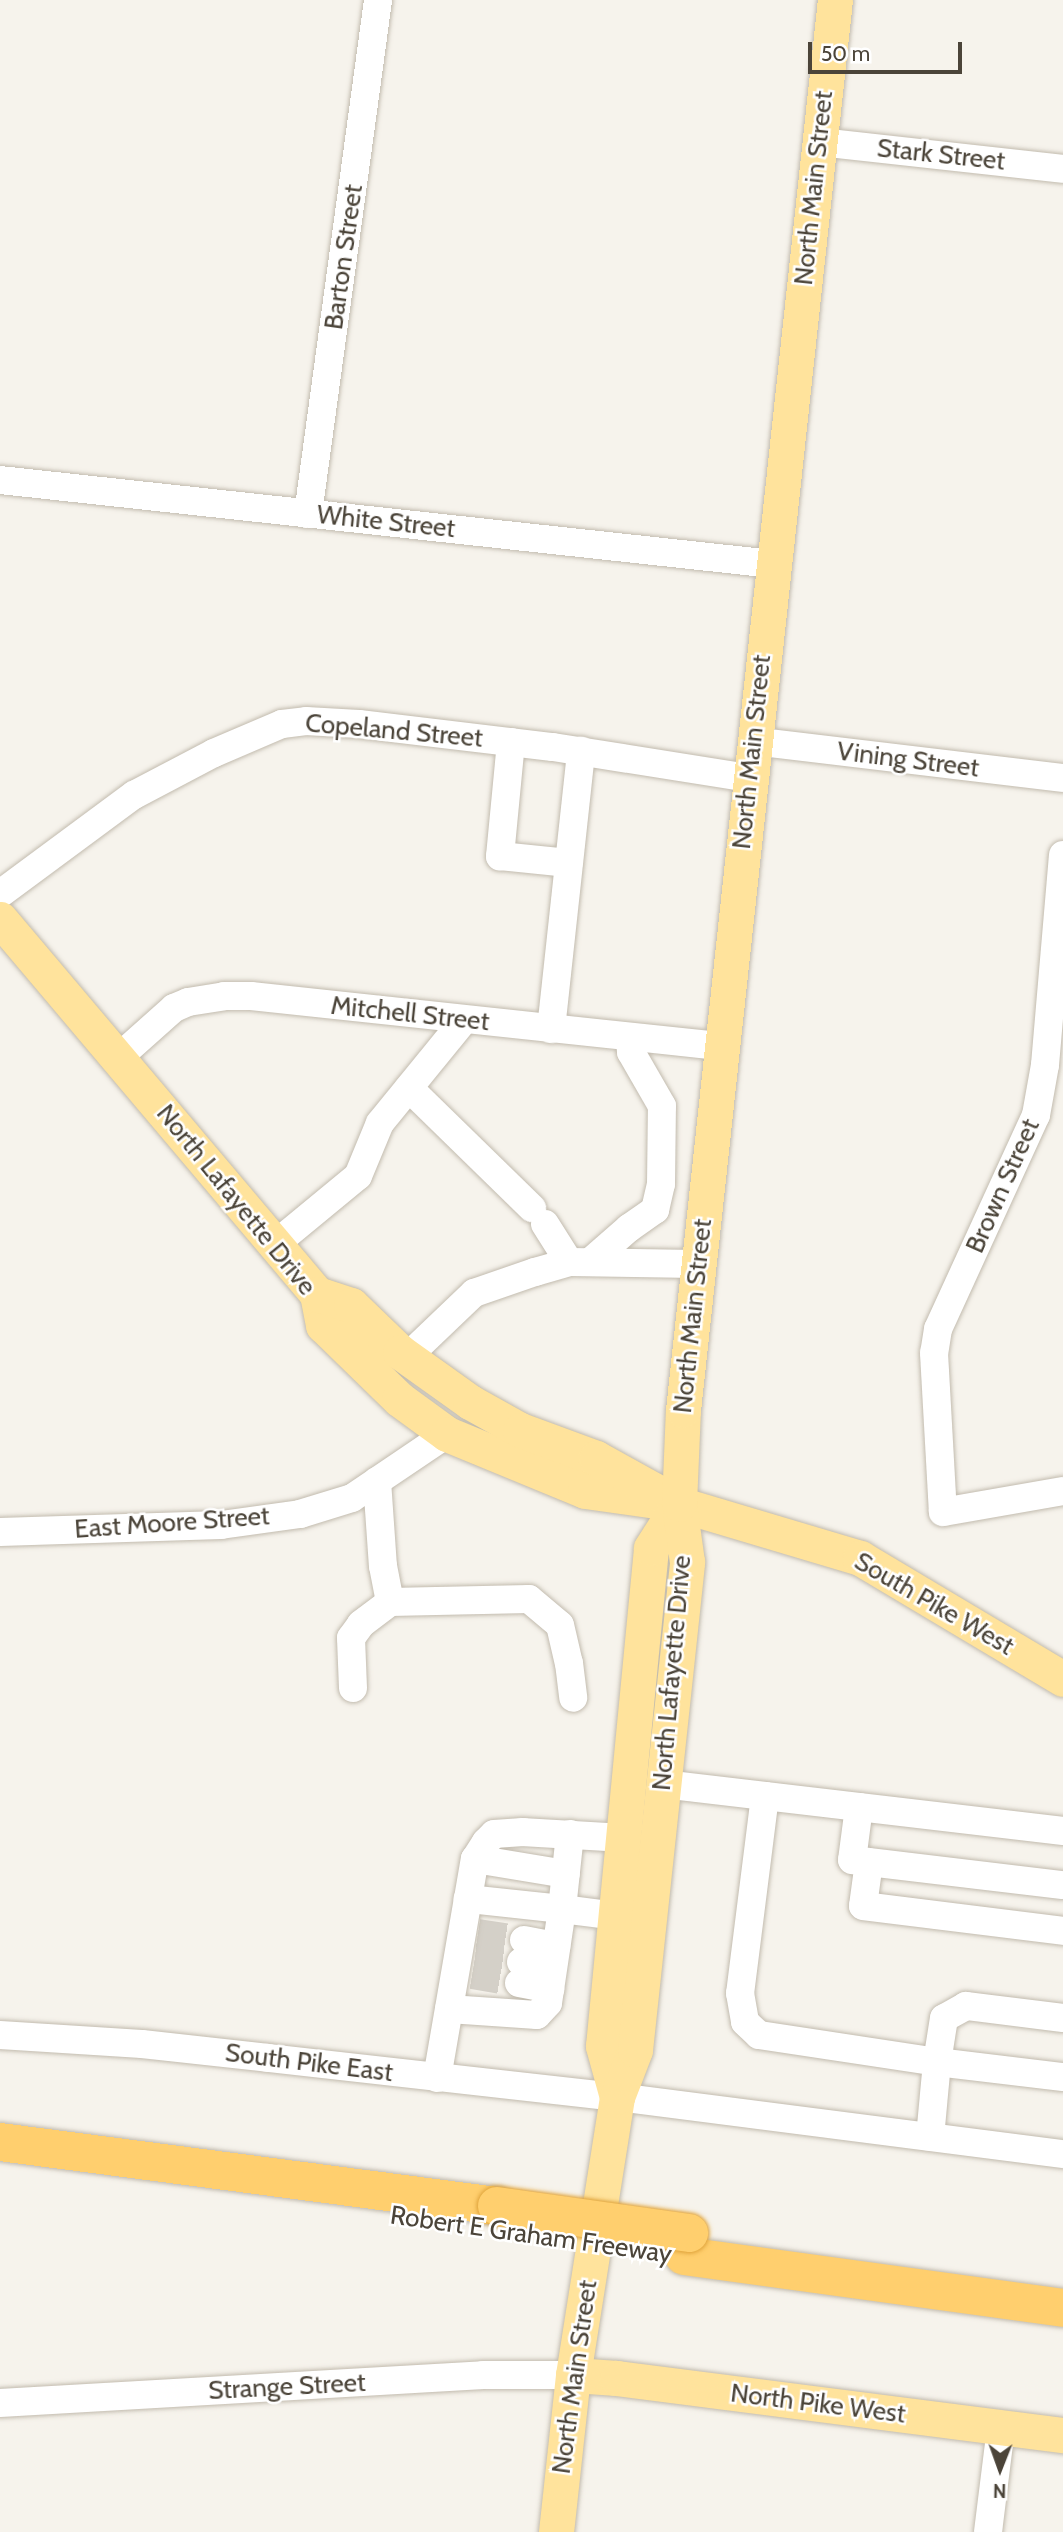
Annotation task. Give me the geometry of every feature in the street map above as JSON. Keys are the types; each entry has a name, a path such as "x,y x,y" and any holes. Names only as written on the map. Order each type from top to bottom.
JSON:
{"highway":[{"name":"Robert E Graham Freeway","path":"0,2142 117,2167 686,2244 1063,2308"},
{"name":"Robert E Graham Freeway","path":"0,2161 117,2167"},
{"name":"Robert E Graham Freeway","path":"686,2244 1063,2282"}],"main road":[{"name":"North Main Street","path":"679,1504 682,1410 835,0"},
{"name":"North Lafayette Drive","path":"5,937 119,1057 273,1245 320,1310 399,1399 447,1434 585,1491 679,1504 687,1562 635,2050 617,2097"},
{"path":"320,1310 351,1305 407,1357 470,1402 520,1430 596,1458 679,1504 652,1548 603,2046 617,2097"},
{"name":"South Pike West","path":"679,1504 860,1558 1063,1679"},
{"name":"North Main Street","path":"556,2532 573,2375 617,2097"},
{"name":"North Pike West","path":"573,2375 617,2378 1063,2435"}],"street":[{"name":"Barton Street","path":"308,514 378,0"},
{"name":"Stark Street","path":"820,142 1063,169"},
{"name":"White Street","path":"0,480 773,564"},
{"name":"Copeland Street","path":"0,894 134,795 214,753 282,724 306,721 359,724 580,751 749,778"},
{"name":"Vining Street","path":"753,741 1063,778"},
{"path":"511,742 500,856 569,863"},
{"path":"551,1029 580,751"},
{"name":"Brown Street","path":"1063,855 1045,1065 1036,1115 938,1329 934,1353 943,1512 1063,1491"},
{"name":"Mitchell Street","path":"119,1057 174,1008 188,1002 224,996 251,996 721,1046"},
{"path":"273,1245 358,1175 380,1123 464,1020"},
{"path":"579,1262 655,1210 661,1184 662,1106 631,1052 630,1037"},
{"path":"409,1088 538,1216 579,1262"},
{"path":"407,1357 474,1293 579,1262 698,1264"},
{"name":"East Moore Street","path":"0,1532 221,1525 300,1514 352,1498 447,1434"},
{"path":"377,1481 383,1566 390,1602"},
{"path":"353,1688 351,1638 361,1624 390,1602 528,1599 560,1625 569,1662 573,1698"},
{"path":"663,1784 1063,1831"},
{"path":"765,1796 740,1993 745,2022 759,2035 937,2062 1063,2077"},
{"path":"859,1807 852,1860 1063,1885"},
{"path":"437,2078 449,2009 467,1954 468,1899 475,1859 494,1835 523,1832 623,1838"},
{"path":"449,2009 537,2015 548,2003 570,1834"},
{"path":"475,1859 566,1874"},
{"path":"869,1862 863,1906 1063,1931"},
{"path":"468,1899 615,1916"},
{"path":"553,1967 521,1962 553,1967"},
{"path":"930,2137 944,2018 966,2006 1063,2018"},
{"name":"South Pike East","path":"0,2035 142,2044 617,2097 1063,2154"},
{"name":"Strange Street","path":"0,2403 483,2375 573,2375"},
{"path":"988,2532 1002,2427"}],"tunnel":[{"path":"478,1933 524,1940"},
{"path":"475,1956 521,1962"},
{"path":"472,1975 519,1983"}]}
